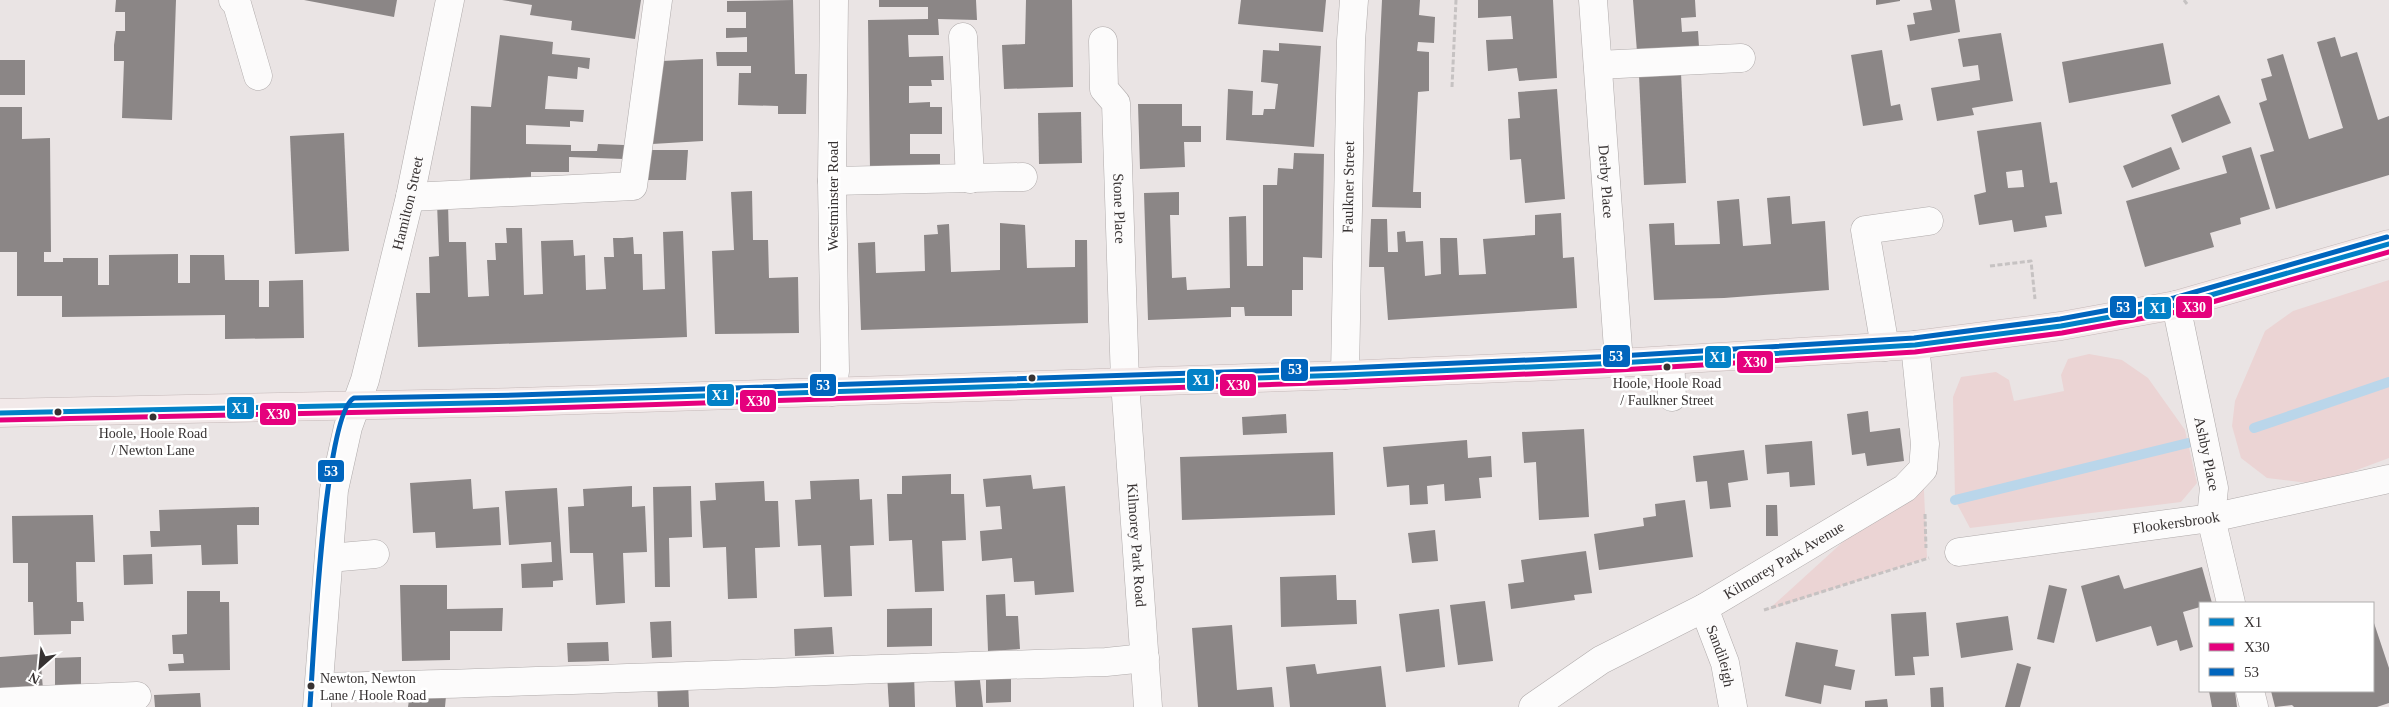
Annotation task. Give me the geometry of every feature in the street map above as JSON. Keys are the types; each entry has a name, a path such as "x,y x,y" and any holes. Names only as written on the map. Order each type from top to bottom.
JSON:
{"highway":[{"path":"0,414 832,392 1125,382 1619,363 1915,345 2039,329 2176,305 2389,244"}],"street":[{"path":"233,0 237,4 258,76"},
{"name":"Hamilton Street","path":"318,697 334,490 348,427 365,380 410,197 450,0"},
{"path":"410,197 633,186 658,0"},
{"name":"Westminster Road","path":"832,392 835,371 832,181 834,0"},
{"name":"Faulkner Street","path":"1345,374 1351,41 1354,0"},
{"name":"Derby Place","path":"1593,0 1619,363"},
{"path":"963,37 970,179"},
{"name":"Stone Place","path":"1104,41 1104,89 1116,103 1125,382"},
{"path":"1598,65 1740,58"},
{"path":"832,181 1023,177"},
{"path":"1885,347 1865,230 1929,221"},
{"name":"Ashby Place","path":"2176,305 2214,488 2211,518 2231,602"},
{"name":"Kilmorey Park Avenue","path":"1533,707 1601,660 1704,608 1905,488 1923,469 1925,444 1915,345"},
{"path":"1670,360 1672,397"},
{"name":"Kilmorey Park Road","path":"1125,382 1148,707"},
{"name":"Flookersbrook","path":"1959,552 2211,518 2387,485"},
{"path":"329,558 375,554"},
{"name":"Sandileigh","path":"1704,608 1725,663 1733,707"},
{"path":"318,697 484,684 697,674 1106,662 1145,658"},
{"path":"2250,692 2254,707"},
{"path":"0,702 36,703 137,696"}],"path":[{"path":"1452,87 1456,0"},
{"path":"1990,266 2031,261 2039,329"},
{"path":"1759,610 1768,610 1927,558 1959,552"}],"shaded area":[{"path":"2389,280 2389,458 2346,474 2308,483 2267,478 2241,458 2232,426 2235,401 2265,331 2293,311"},
{"path":"2089,354 2122,360 2148,378 2185,430 2197,483 2181,502 1970,528 1955,500 1953,397 1961,377 1996,372 2009,380 2014,401 2064,391 2061,375 2068,359"},
{"path":"1923,469 1927,558 1768,610"}],"building":[{"path":"116,0 176,0 172,120 122,118 124,61 114,61 114,45 116,31 125,31 125,12 115,12"},
{"path":"304,0 397,0 394,17"},
{"path":"502,0 641,0 635,39 571,30 572,21 530,15 532,5"},
{"path":"793,0 795,74 807,74 806,114 778,114 778,106 738,105 739,73 751,73 751,66 717,66 716,52 747,52 747,37 726,38 726,28 746,28 746,12 727,12 727,1"},
{"path":"879,0 976,0 977,20 938,19 939,35 908,35 909,57 943,56 944,80 931,80 932,86 909,86 909,103 930,102 930,107 942,107 942,134 910,134 910,154 940,154 940,170 870,170 868,20 928,19 928,7 879,7"},
{"path":"1026,0 1072,0 1073,87 1004,89 1002,45 1025,44"},
{"path":"1241,0 1326,0 1323,32 1238,24"},
{"path":"1382,0 1420,0 1419,15 1435,17 1434,43 1418,42 1417,51 1429,52 1429,91 1418,92 1413,192 1421,192 1421,208 1372,207"},
{"path":"1478,0 1553,0 1557,78 1519,81 1517,68 1488,71 1486,40 1513,39 1511,16 1478,18"},
{"path":"1633,0 1695,0 1696,17 1681,18 1682,32 1698,31 1699,47 1637,52"},
{"path":"1876,0 1900,0 1900,1 1876,5"},
{"path":"1930,0 1955,0 1960,32 1910,41 1907,25 1915,24 1913,13 1932,10"},
{"path":"2001,33 2013,101 1972,108 1974,115 1937,121 1931,88 1980,80 1978,65 1963,67 1958,39"},
{"path":"500,35 553,42 552,54 590,58 589,69 578,67 577,79 548,76 545,109 584,110 583,122 570,121 570,127 526,125 526,144 571,145 571,151 597,151 598,144 624,145 624,159 569,157 569,172 531,172 531,184 470,184 471,106 491,107"},
{"path":"2335,37 2341,57 2357,52 2378,120 2389,116 2389,175 2276,209 2260,155 2274,151 2259,103 2267,100 2261,79 2272,76 2267,59 2283,54 2309,139 2343,128 2317,42"},
{"path":"1279,43 1321,46 1314,147 1226,140 1228,89 1253,91 1252,115 1263,115 1264,109 1275,109 1278,84 1261,82 1263,50 1279,51"},
{"path":"2163,43 2171,84 2069,103 2062,62"},
{"path":"1882,50 1891,106 1900,104 1903,120 1863,126 1851,55"},
{"path":"703,59 703,141 652,144 662,61"},
{"path":"0,60 25,60 25,95 0,95"},
{"path":"1681,73 1686,183 1644,185 1639,75"},
{"path":"1557,89 1565,199 1525,203 1521,159 1510,160 1508,119 1520,118 1518,92"},
{"path":"2219,95 2231,123 2182,143 2171,115"},
{"path":"1138,104 1182,104 1182,126 1201,126 1201,142 1184,142 1185,167 1140,169"},
{"path":"0,107 22,107 22,139 50,138 51,252 44,252 44,262 63,262 63,258 98,258 98,285 109,285 109,255 178,254 178,283 190,283 190,255 224,255 225,280 259,280 259,307 269,307 269,281 303,280 304,338 225,339 225,315 62,317 62,296 17,296 17,252 0,252"},
{"path":"1081,112 1082,163 1039,164 1038,113"},
{"path":"2041,122 2050,183 2057,182 2062,214 2045,216 2047,227 2014,232 2012,220 1979,225 1974,195 1986,192 1977,131","holes":["2022,170 2024,187 2008,188 2006,172"]},
{"path":"344,133 349,251 295,254 290,136"},
{"path":"2171,147 2180,169 2132,188 2123,166"},
{"path":"2251,147 2270,209 2240,218 2241,224 2210,233 2214,247 2145,267 2126,201 2227,173 2222,156"},
{"path":"650,150 688,150 686,180 646,180"},
{"path":"1294,153 1324,154 1322,258 1303,257 1303,290 1292,290 1292,316 1245,316 1244,307 1231,307 1231,317 1148,320 1144,193 1179,192 1179,215 1170,215 1172,278 1186,277 1187,290 1230,288 1229,217 1246,216 1247,266 1263,266 1263,185 1277,185 1278,168 1293,169"},
{"path":"752,191 753,240 768,240 769,278 798,277 799,333 715,334 712,251 734,250 731,192"},
{"path":"1790,196 1792,224 1825,221 1829,290 1724,298 1654,300 1649,224 1674,223 1675,245 1720,244 1717,201 1739,199 1743,246 1771,244 1767,198"},
{"path":"437,203 448,203 449,242 466,242 468,297 489,296 487,260 496,260 495,243 507,243 506,228 522,228 524,295 543,294 541,241 573,240 574,256 585,255 586,290 606,289 604,257 614,257 613,238 633,237 634,254 642,254 643,290 665,289 663,232 683,231 687,337 418,347 416,293 430,293 429,257 439,256"},
{"path":"1561,213 1563,258 1574,257 1577,308 1388,320 1384,267 1369,267 1371,219 1387,219 1388,252 1398,252 1397,232 1405,231 1406,242 1423,241 1425,276 1441,274 1440,238 1457,238 1459,275 1486,274 1483,239 1535,235 1535,215"},
{"path":"1000,223 1025,225 1027,268 1075,267 1075,240 1087,240 1088,323 861,330 858,243 875,242 876,273 925,271 924,235 938,234 937,225 949,224 951,272 1000,270"},
{"path":"1868,411 1870,432 1900,428 1904,461 1867,466 1865,453 1852,455 1847,414"},
{"path":"1286,414 1287,433 1243,435 1242,417"},
{"path":"1584,429 1589,517 1539,520 1536,462 1524,463 1522,432"},
{"path":"1467,440 1468,458 1491,456 1492,477 1479,478 1481,498 1445,501 1444,484 1427,486 1428,504 1410,505 1409,485 1387,487 1383,447"},
{"path":"1812,441 1815,485 1790,487 1789,472 1767,474 1765,445"},
{"path":"1744,450 1748,480 1728,483 1731,507 1710,509 1707,481 1696,482 1693,456"},
{"path":"1333,452 1335,515 1182,520 1180,457"},
{"path":"951,474 951,494 964,494 966,540 942,541 944,591 915,592 912,540 889,541 887,494 902,494 902,476"},
{"path":"1031,475 1033,489 1065,486 1074,592 1035,595 1034,581 1014,582 1012,558 982,561 980,531 1002,529 1000,506 986,507 983,479"},
{"path":"471,479 473,509 499,507 501,545 436,548 435,532 413,533 410,483"},
{"path":"859,479 860,500 872,499 874,545 850,546 852,596 824,597 821,545 798,546 795,500 811,499 810,481"},
{"path":"764,481 765,501 778,501 780,547 755,548 757,598 728,599 726,547 703,548 700,501 716,500 715,483"},
{"path":"632,486 632,507 645,506 647,552 623,553 625,603 596,605 593,553 570,553 568,507 584,506 583,489"},
{"path":"691,486 692,537 669,538 670,587 655,587 653,487"},
{"path":"557,488 563,580 553,581 553,587 522,588 521,564 552,562 551,542 509,545 505,491"},
{"path":"1685,500 1693,557 1599,570 1594,534 1644,526 1643,518 1656,516 1655,504"},
{"path":"1766,505 1777,505 1778,536 1766,536"},
{"path":"259,507 259,525 237,525 238,564 202,565 201,545 151,547 150,531 160,531 159,510"},
{"path":"93,515 95,562 76,562 77,602 83,602 84,621 71,621 71,634 34,635 33,602 28,602 28,563 13,563 12,516"},
{"path":"1435,530 1438,561 1412,563 1408,533"},
{"path":"1586,551 1592,593 1574,595 1575,600 1511,609 1508,584 1524,582 1521,560"},
{"path":"152,554 153,584 124,585 123,555"},
{"path":"2202,567 2212,602 2199,602 2199,607 2183,612 2193,647 2180,651 2177,640 2157,646 2151,626 2096,642 2081,586 2119,575 2124,589"},
{"path":"1336,575 1337,600 1356,600 1357,624 1281,627 1280,577"},
{"path":"400,585 447,585 447,609 503,608 502,631 450,631 450,660 402,661"},
{"path":"2049,585 2067,589 2054,643 2037,639"},
{"path":"187,591 220,591 220,602 229,602 230,670 169,671 168,664 184,663 183,654 173,654 172,635 187,634"},
{"path":"1005,594 1006,616 1018,616 1020,649 988,651 986,595"},
{"path":"1485,601 1493,661 1458,665 1450,605"},
{"path":"932,608 932,646 887,647 887,609"},
{"path":"1439,609 1445,667 1406,672 1399,614"},
{"path":"1926,612 1929,656 1913,657 1915,675 1895,676 1891,614"},
{"path":"2008,616 2013,650 1961,658 1956,623"},
{"path":"671,621 672,657 652,658 650,622"},
{"path":"2374,623 2389,668 2389,703 2377,707 2294,707 2292,705 2275,707 2271,692 2374,692"},
{"path":"1232,625 1237,690 1272,687 1274,707 1198,707 1192,628"},
{"path":"832,627 834,654 795,656 794,629"},
{"path":"608,642 609,661 568,662 567,643"},
{"path":"1796,642 1838,650 1835,666 1855,670 1851,690 1824,685 1821,704 1785,696"},
{"path":"40,654 43,689 0,692 0,657"},
{"path":"81,657 81,686 55,687 55,658"},
{"path":"2017,663 2031,667 2020,707 2005,707"},
{"path":"1315,664 1317,674 1381,666 1386,707 1290,707 1286,667"},
{"path":"986,670 1011,670 1011,702 986,703"},
{"path":"979,672 983,707 956,707 954,674"},
{"path":"914,673 915,707 889,707 887,674"},
{"path":"688,681 689,707 658,707 657,682"},
{"path":"1943,687 1944,707 1931,707 1930,688"},
{"path":"2209,692 2235,692 2237,707 2212,707"},
{"path":"200,693 201,707 155,707 154,695"},
{"path":"410,693 446,696 445,707 408,707"},
{"path":"1887,699 1888,707 1865,707 1865,701"}],"waterway":[{"path":"2254,428 2389,382"},
{"path":"1955,500 2188,443"}],"transit line":[{"name":"53","path":"310,706 317,594 328,491 335,446 344,414 354,398 517,395 1345,368 1619,356 1914,338 2060,319 2174,298 2387,237"},
{"name":"X1","path":"0,413 517,402 1345,375 1619,363 1915,345 2061,326 2176,305 2389,244"},
{"name":"X30","path":"0,420 517,409 1345,382 1619,370 1915,352 2062,333 2177,312 2389,252"}],"place":[{"name":"Hoole, Hoole Road / Faulkner Street","path":"1667,367"},
{"name":"Hoole, Hoole Road / Newton Lane","path":"153,417"},
{"name":"Newton, Newton Lane / Hoole Road","path":"311,686"}]}
